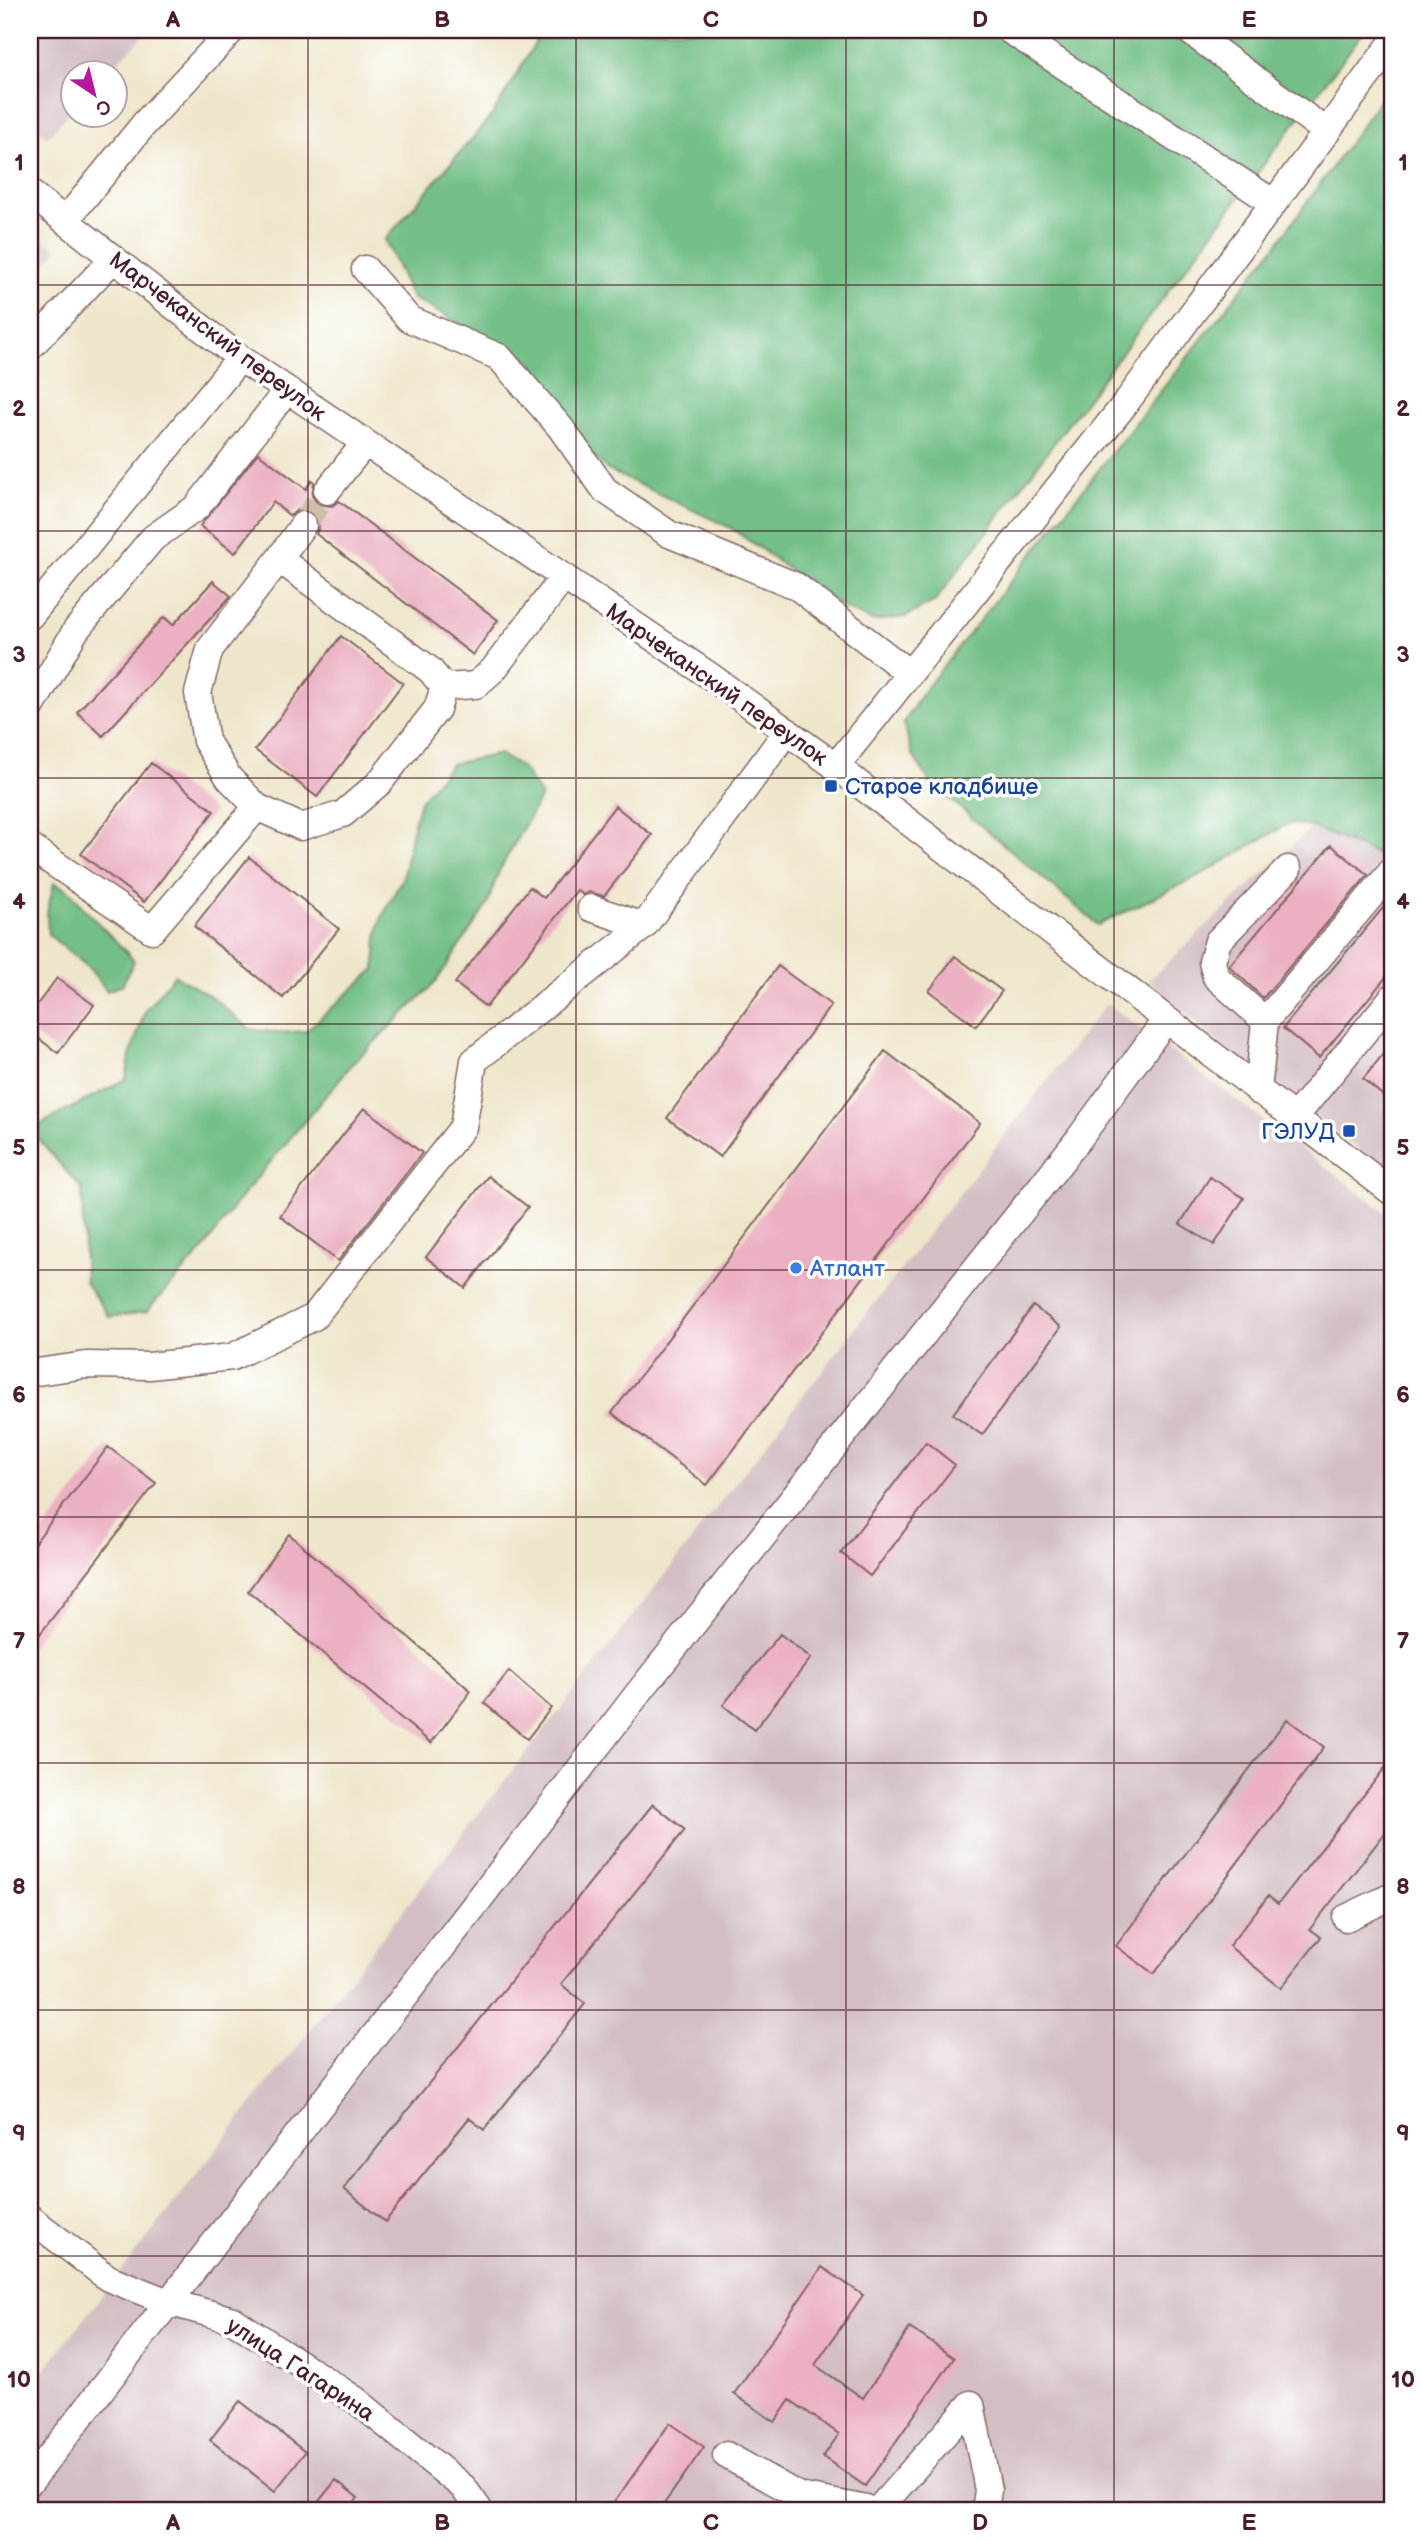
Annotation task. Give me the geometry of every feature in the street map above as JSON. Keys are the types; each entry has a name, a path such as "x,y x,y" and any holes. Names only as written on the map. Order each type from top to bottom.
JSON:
{"street":[{"path":"65,221 145,123 232,30"},
{"path":"1009,30 1274,203"},
{"path":"1188,30 1327,132"},
{"path":"835,766 1125,404 1392,43"},
{"name":"Марчеканский переулок","path":"30,193 240,358 787,731 1294,1118 1387,1179"},
{"path":"30,348 113,258"},
{"path":"365,269 409,319 499,357 560,427 605,490 669,534 796,586 909,673"},
{"path":"30,616 240,358"},
{"path":"30,709 76,630 153,538 197,507 287,390"},
{"path":"327,491 365,443"},
{"path":"303,525 210,649 198,693 206,741 229,778 257,807 301,827 343,814 379,783 437,709 444,687"},
{"path":"279,559 430,670 444,687"},
{"path":"444,687 476,685 493,670 564,577"},
{"path":"30,1373 86,1366 149,1366 232,1357 314,1317 463,1127 474,1062 645,926 787,731"},
{"path":"30,847 152,930 257,807"},
{"path":"1265,1021 1216,977 1212,962 1218,941 1288,869"},
{"path":"1258,1091 1265,1021 1392,871"},
{"path":"591,908 645,926"},
{"path":"1294,1118 1392,998"},
{"path":"30,2482 636,1696 1079,1140 1165,1021"},
{"path":"1346,1918 1392,1896"},
{"name":"улица Гагарина","path":"30,2218 107,2278 168,2302 233,2320 346,2394 463,2487 480,2511"},
{"path":"726,2455 799,2496 877,2511 971,2404 988,2490 985,2511"}],"shaded area":[{"path":"30,30 149,30 120,60 60,60 60,123 47,137 30,123"},
{"path":"30,229 58,250 30,278"},
{"path":"1312,827 1377,854 1392,835 1392,1173 1240,1062 1149,980"},
{"path":"1107,1003 1392,1217 1392,2511 30,2511 30,2388 588,1674"}],"green space":[{"path":"543,30 1365,30 935,601 905,617 872,621 842,607 731,528 608,470 583,445 531,361 412,298 385,240 493,114"},
{"path":"1392,83 1392,835 1377,854 1312,827 1289,823 1204,873 1098,925 930,782 912,754 904,723 920,696 1280,240"},
{"path":"500,754 523,769 541,796 499,871 487,905 435,983 353,1063 236,1203 204,1249 146,1312 109,1317 85,1282 82,1189 30,1130 126,1079 130,1056 145,1011 174,975 212,997 250,1029 278,1033 306,1031 375,969 377,937 382,917 403,877 420,801 451,764"},
{"path":"54,883 71,893 134,961 122,985 107,991 88,967 48,934 47,913"}],"building":[{"path":"258,453 306,489 312,480 312,496 318,504 332,506 339,501 498,620 473,655 316,534 318,519 311,512 297,510 290,516 273,502 235,553 200,526"},
{"path":"213,581 231,596 103,736 77,712 164,617 173,625"},
{"path":"341,636 403,683 317,797 255,750"},
{"path":"151,763 214,811 144,902 81,854"},
{"path":"615,806 652,835 604,896 589,892 583,895 577,890 486,1007 455,983 530,887 544,898"},
{"path":"1331,845 1368,875 1263,998 1229,966"},
{"path":"249,857 339,929 283,998 194,926"},
{"path":"1392,897 1392,970 1319,1058 1283,1028"},
{"path":"955,956 1002,991 976,1026 929,991"},
{"path":"778,966 831,1005 720,1157 667,1118"},
{"path":"57,978 94,1005 58,1053 30,1032 30,1014"},
{"path":"1392,1043 1392,1103 1363,1079"},
{"name":"Атлант","path":"885,1051 980,1123 707,1485 612,1413"},
{"path":"364,1108 422,1153 338,1261 280,1216"},
{"path":"488,1176 528,1207 465,1288 426,1257"},
{"path":"1210,1177 1244,1198 1214,1245 1180,1224"},
{"path":"1033,1306 1061,1327 982,1435 953,1414"},
{"path":"926,1442 955,1465 870,1576 841,1553"},
{"path":"108,1447 156,1483 30,1647 30,1549"},
{"path":"289,1534 471,1691 431,1743 248,1591"},
{"path":"780,1634 811,1658 754,1730 723,1705"},
{"path":"509,1671 551,1708 527,1739 484,1703"},
{"path":"1287,1719 1324,1747 1154,1974 1116,1946"},
{"path":"1392,1759 1392,1824 1310,1929 1321,1937 1281,1988 1229,1946 1268,1896 1278,1904"},
{"path":"653,1804 685,1830 561,1984 585,2004 484,2130 469,2118 385,2222 344,2189"},
{"path":"822,2267 863,2295 815,2365 863,2398 910,2328 954,2358 865,2486 823,2457 839,2434 790,2400 775,2422 734,2394"},
{"path":"240,2401 305,2452 275,2491 210,2440"},
{"path":"670,2423 704,2447 659,2511 608,2511"},
{"path":"336,2480 358,2498 347,2511 311,2511"}],"tunnel":[{"path":"303,525 327,491"}],"place":[{"name":"Старое кладбище","path":"831,786"},
{"name":"ГЭЛУД","path":"1349,1131"},
{"name":"Атлант","path":"796,1268"}]}
